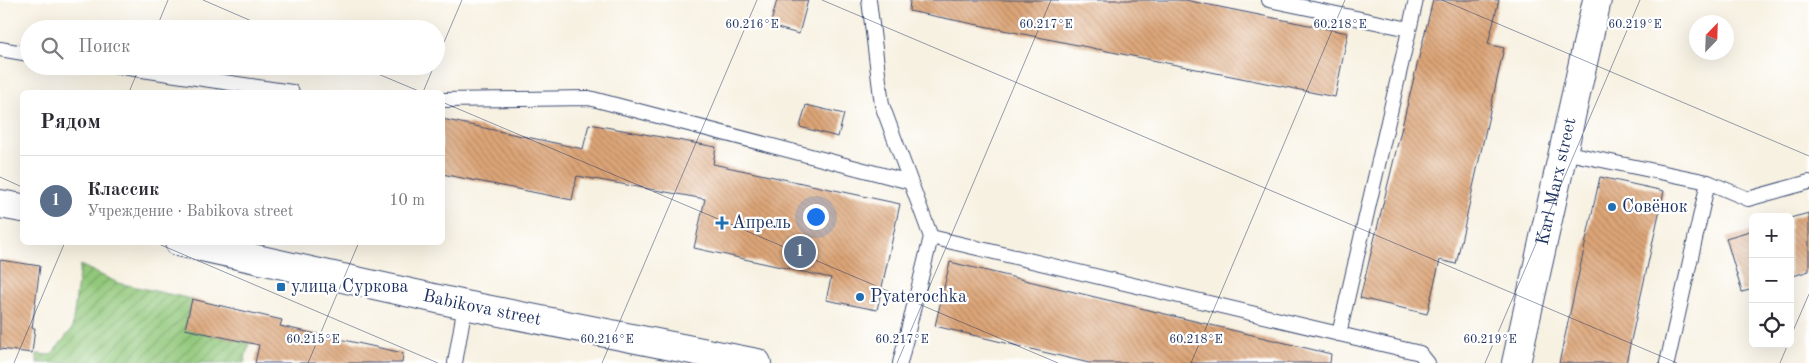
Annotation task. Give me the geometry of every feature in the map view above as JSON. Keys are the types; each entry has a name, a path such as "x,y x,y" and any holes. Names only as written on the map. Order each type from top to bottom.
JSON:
{"main road":[{"name":"Karl Marx street","path":"1516,363 1596,0"},
{"path":"0,204 20,208"},
{"name":"Babikova street","path":"192,245 465,305 757,363"}],"lane":[{"path":"869,0 882,105 931,236 900,363"},
{"path":"1269,0 1409,29"},
{"path":"1339,334 1416,0"},
{"path":"0,49 20,52"},
{"path":"176,75 278,90"},
{"path":"445,100 589,98 910,182"},
{"path":"1563,152 1708,182 1748,200 1809,182"},
{"path":"1667,363 1708,182"},
{"path":"931,236 1420,353 1428,363"},
{"path":"455,363 465,305"}],"green space":[{"path":"80,265 118,283 192,299 185,329 249,343 244,363 37,363 37,354 51,355 72,329"}],"building":[{"path":"777,0 808,0 799,34 770,26"},
{"path":"910,0 1185,0 1348,33 1335,97 909,11"},
{"path":"1433,0 1499,0 1488,44 1504,48 1456,264 1440,260 1427,314 1360,298"},
{"path":"806,105 844,114 838,137 800,127"},
{"path":"445,120 583,149 589,124 716,147 713,164 900,204 877,310 826,300 831,278 694,248 705,199 577,176 572,200 445,175"},
{"path":"1600,177 1664,191 1626,363 1559,363"},
{"path":"1809,213 1809,271 1794,276 1794,258 1794,217"},
{"path":"1749,231 1749,290 1742,292 1726,238"},
{"path":"0,260 40,266 32,328 35,328 32,353 0,349"},
{"path":"950,262 1331,354 1330,363 1089,363 935,326"},
{"path":"192,299 282,320 280,326 403,353 402,363 255,363 259,345 185,329"}],"place":[{"name":"Совёнок","path":"1612,207"},
{"name":"Апрель","path":"722,223"},
{"name":"Классик","path":"800,252"},
{"name":"улица Суркова","path":"281,287"},
{"name":"Pyaterochka","path":"860,297"}]}
